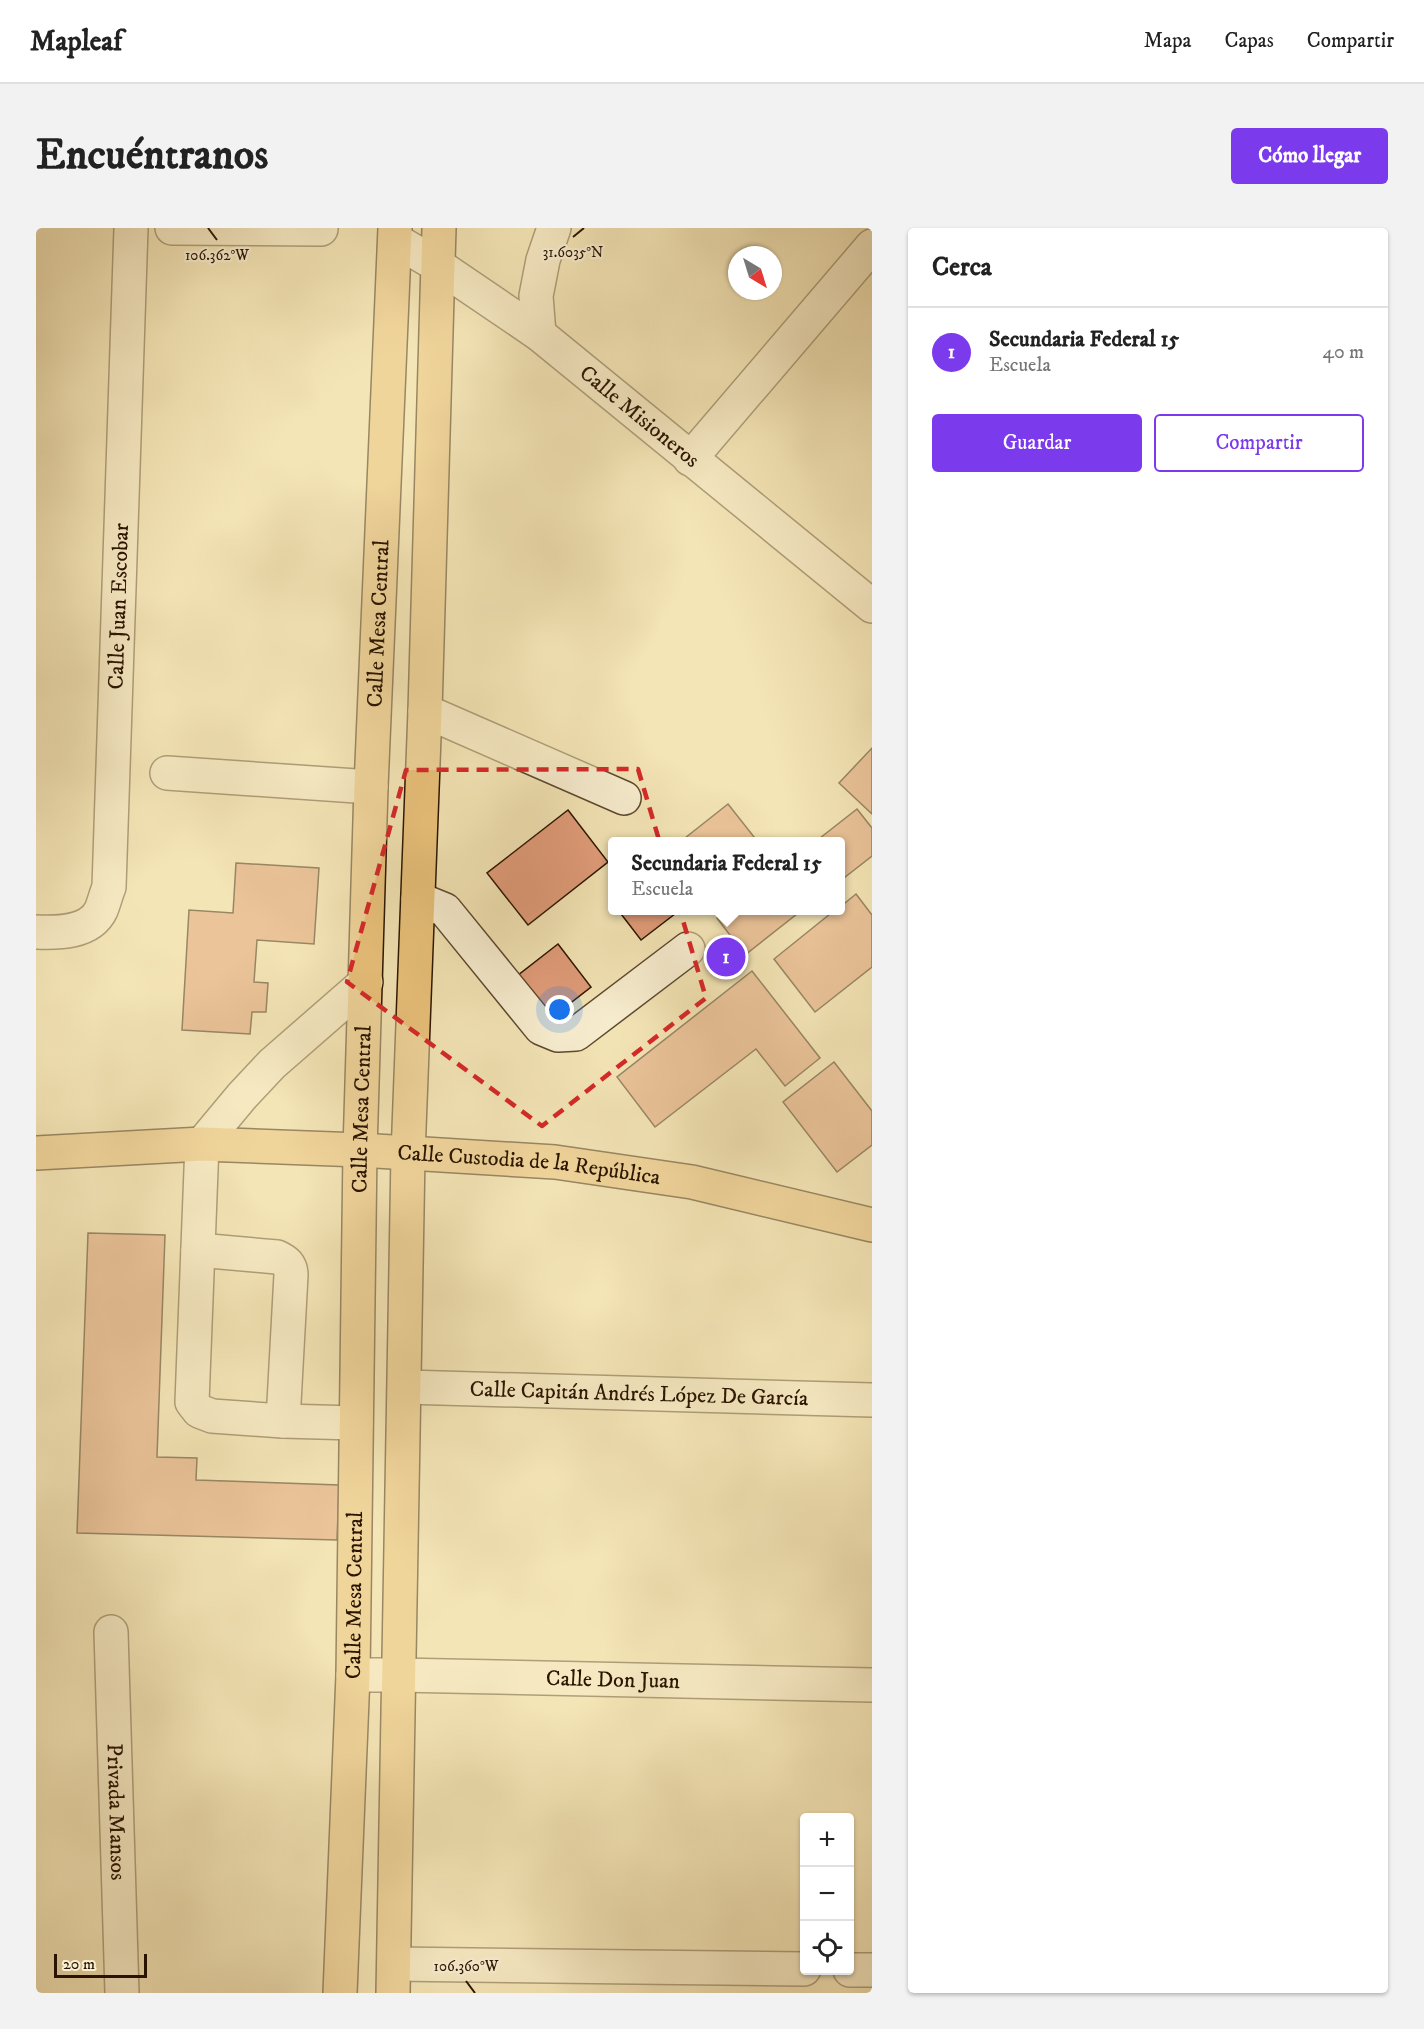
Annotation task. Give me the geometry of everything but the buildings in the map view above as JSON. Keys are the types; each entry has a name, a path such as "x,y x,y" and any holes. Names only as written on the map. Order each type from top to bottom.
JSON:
{"main road":[{"name":"Calle Mesa Central","path":"393,1978 408,1155 425,711 439,228"},
{"name":"Calle Mesa Central","path":"340,1993 353,1675 360,1150 371,787 395,234"},
{"name":"Calle Custodia de la República","path":"36,1153 202,1144 360,1150 408,1155 555,1162 692,1182 872,1225"}],"street":[{"name":"Calle Juan Escobar","path":"36,932 60,933 86,926 100,912 109,887 131,228"},
{"path":"172,228 321,229"},
{"path":"539,334 536,296 543,260 554,228"},
{"name":"Calle Misioneros","path":"395,234 539,334 872,606"},
{"path":"690,459 872,246"},
{"path":"425,711 624,798"},
{"path":"167,773 371,787"},
{"path":"418,898 445,910 541,1028 558,1035 576,1034 688,949"},
{"path":"356,1423 283,1421 205,1414 199,1411 192,1402 202,1144 272,1064 366,982"},
{"path":"198,1250 277,1257 289,1266 291,1275 283,1421"},
{"name":"Calle Capitán Andrés López De García","path":"405,1387 872,1400"},
{"name":"Privada Mansos","path":"111,1632 122,1993"},
{"name":"Calle Don Juan","path":"353,1675 872,1685"},
{"path":"393,1978 800,1969"},
{"path":"854,1970 872,1970"}],"highlighted area":[{"path":"638,769 706,998 542,1126 347,982 406,770"}],"place":[{"name":"Secundaria Federal 15","path":"726,957"}]}
